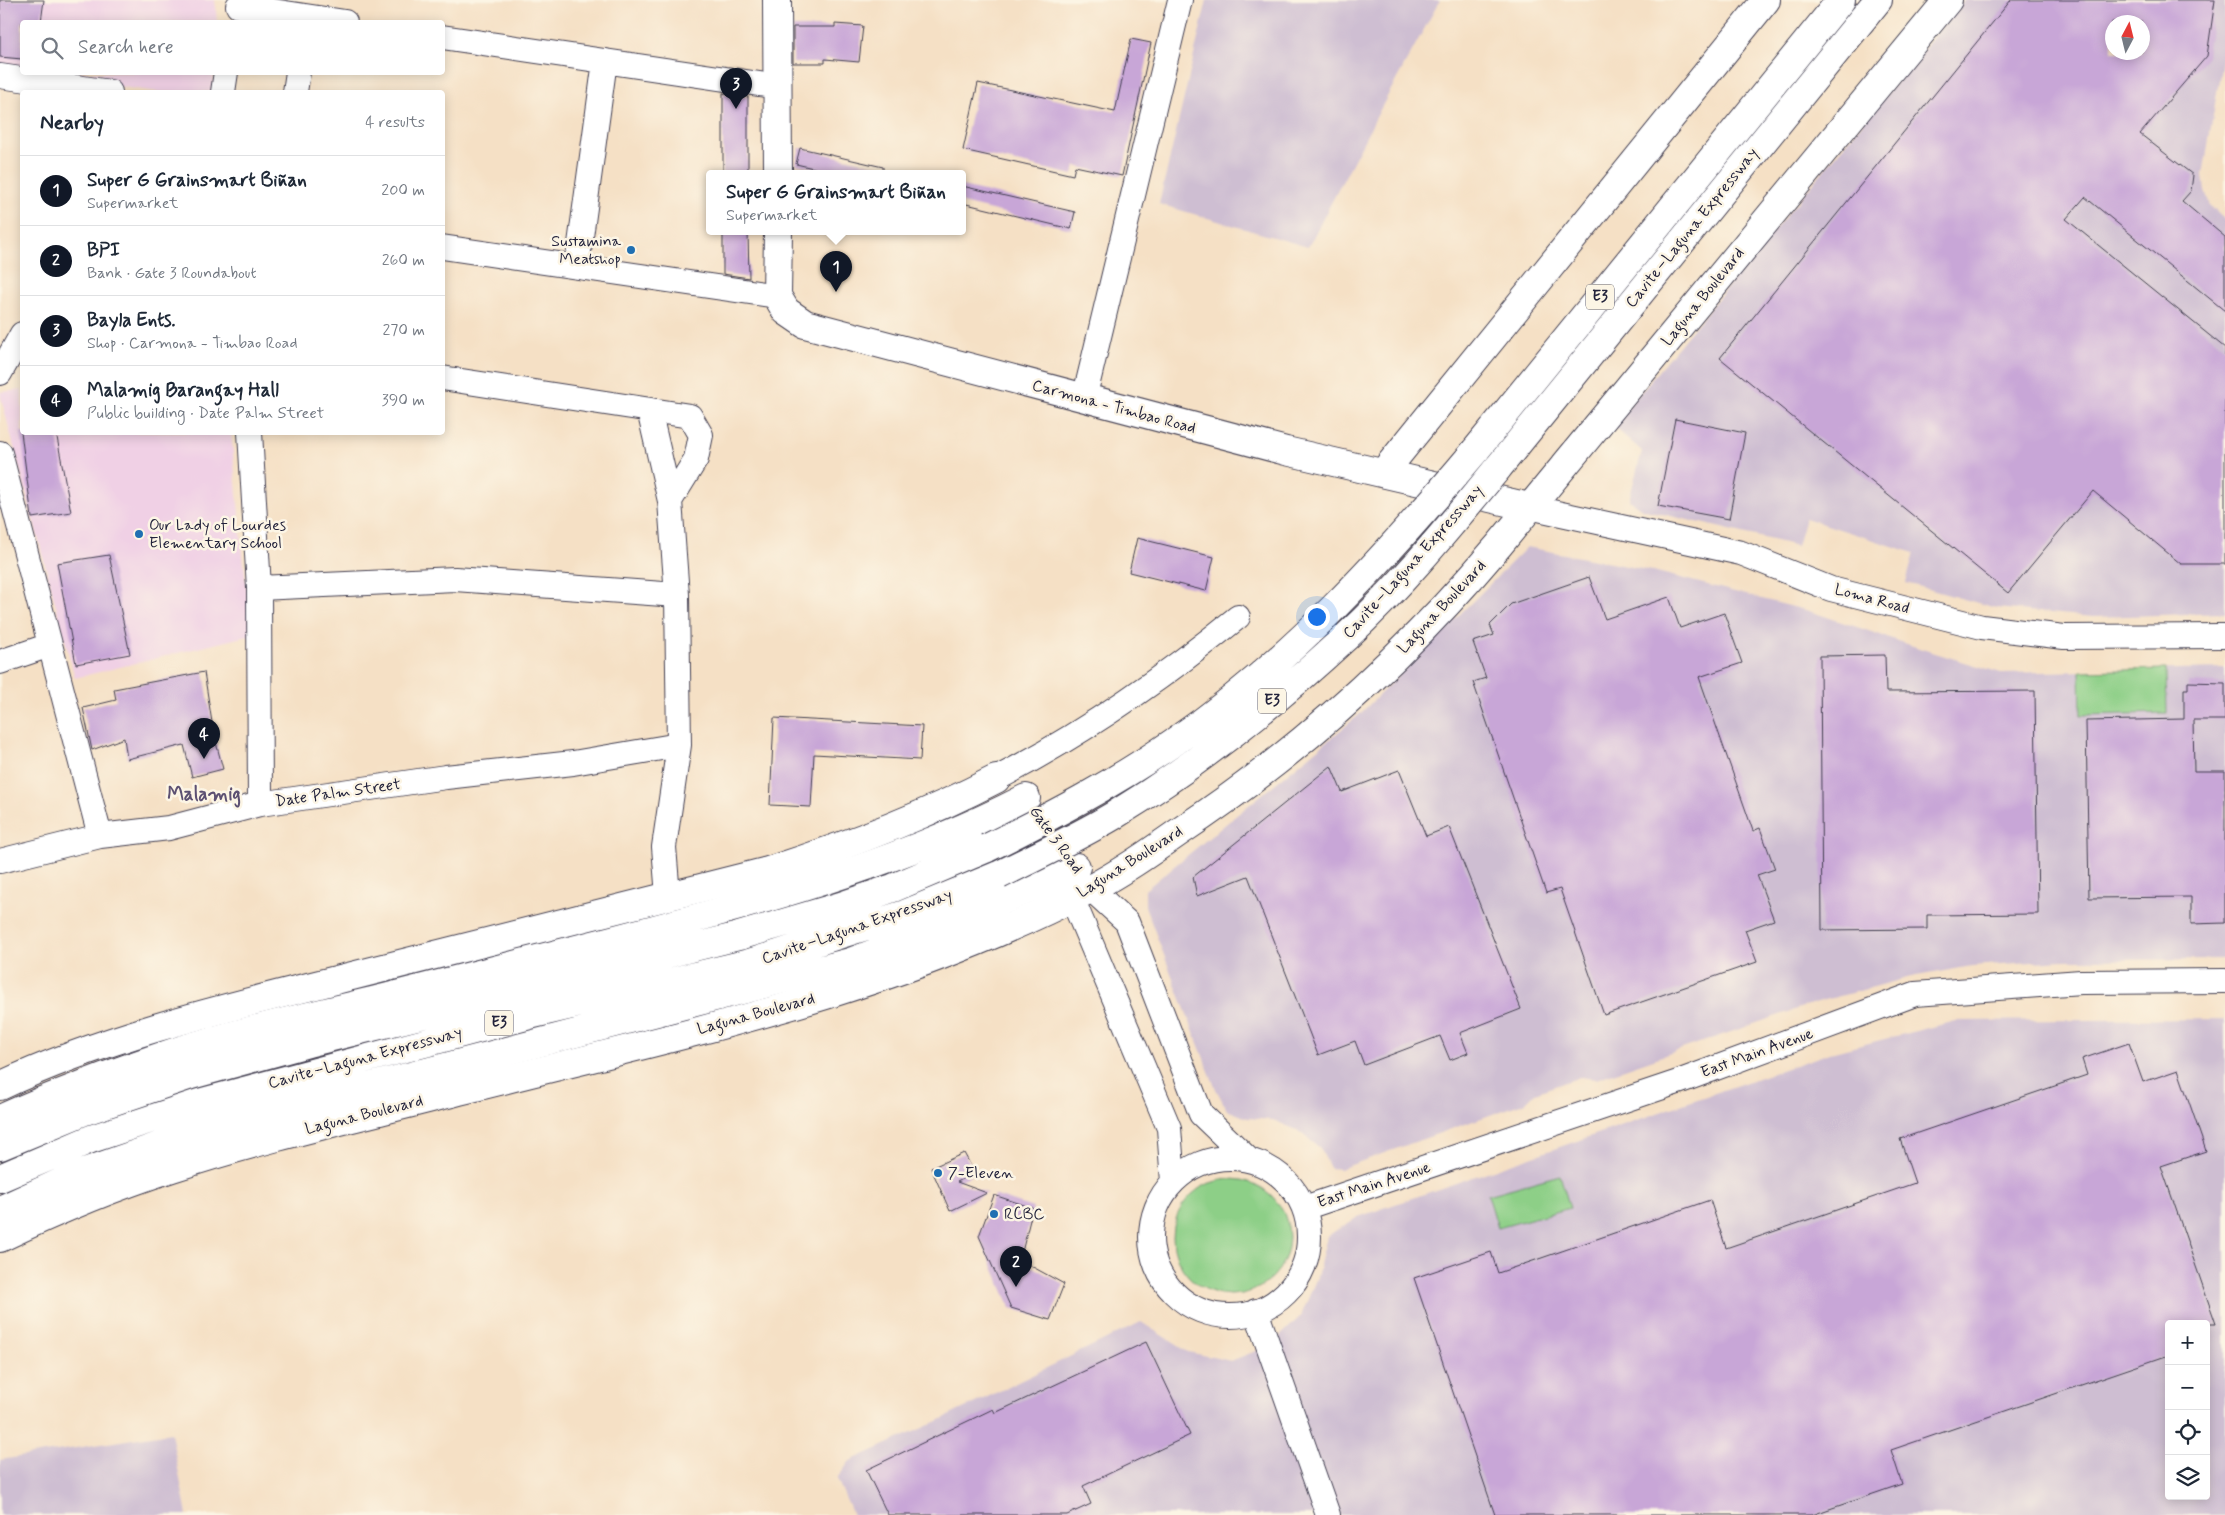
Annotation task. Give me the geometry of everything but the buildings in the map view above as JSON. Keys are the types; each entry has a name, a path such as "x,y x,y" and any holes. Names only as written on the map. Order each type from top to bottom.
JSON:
{"main road":[{"path":"777,0 778,170"},
{"path":"1383,473 1766,0"},
{"name":"Cavite–Laguna Expressway","path":"0,1146 82,1112 191,1075 308,1043 739,936 841,906 893,888 986,848 1082,800 1125,775 1175,742 1222,707 1285,654 1338,604 1413,525 1841,0"},
{"name":"Cavite–Laguna Expressway","path":"0,1178 91,1139 199,1102 530,1015 749,963 905,914 999,875 1112,816 1196,762 1241,727 1314,666 1380,603 1440,538 1497,469 1878,0"},
{"name":"Laguna Boulevard","path":"0,1238 82,1201 176,1167 321,1126 762,1014 818,998 967,945 1074,883 1226,801 1309,737 1387,666 1443,609 1948,0"},
{"path":"777,296 778,235"},
{"name":"Carmona - Timbao Road","path":"777,296 786,311 805,324 1084,400 1286,451 1529,507"},
{"path":"0,1086 46,1066 142,1032 768,871 848,844 955,800 996,779"},
{"name":"Gate 3 Road","path":"996,779 1016,803 1074,883"},
{"path":"0,1118 101,1078 179,1051 763,900 914,850 1016,803"},
{"path":"0,1210 79,1174 210,1128 850,962 936,930 1074,883"}],"street":[{"path":"1084,400 1180,0"},
{"path":"237,10 306,20"},
{"path":"445,37 779,87"},
{"path":"577,266 605,61"},
{"path":"223,90 226,75"},
{"path":"295,90 298,75"},
{"path":"0,76 96,90"},
{"path":"445,247 777,296"},
{"path":"0,373 20,338"},
{"path":"0,378 20,369"},
{"path":"445,378 690,416 701,435 696,459 670,501"},
{"path":"649,410 670,501 678,595 679,745 664,847 668,896"},
{"path":"250,435 259,588 260,804"},
{"path":"0,453 100,836"},
{"name":"Loma Road","path":"1529,507 1741,553 1831,589 1982,627 2064,637 2225,636"},
{"path":"259,588 455,579 678,595"},
{"path":"996,779 1046,753 1082,731 1185,661 1238,617"},
{"path":"0,662 50,646"},
{"name":"Date Palm Street","path":"0,861 100,836 169,828 260,804 446,777 573,763 679,745"},
{"name":"Gate 3 Road","path":"1074,883 1127,922 1201,1114 1250,1160"},
{"name":"Gate 3 Road","path":"1074,883 1169,1128 1173,1182"},
{"name":"East Main Avenue","path":"1304,1208 1669,1086 1915,994 2081,982 2225,981"},
{"path":"1238,1158 1250,1160 1267,1167 1282,1178 1295,1192 1304,1208 1308,1221 1309,1247 1301,1273 1286,1294 1276,1302 1256,1311 1244,1315 1223,1316 1202,1311 1184,1302 1168,1287 1157,1269 1152,1256 1151,1228 1158,1202 1173,1182 1192,1168 1214,1160 1238,1158"},
{"path":"1256,1311 1328,1515"}],"shaded area":[{"path":"0,0 215,0 217,20 20,20 20,73 0,70"},
{"path":"1207,0 1440,0 1308,247 1159,204"},
{"path":"1964,0 2225,0 2225,44 2203,175 2210,206 2225,220 2225,613 2093,617 1996,608 1906,583 1914,553 1805,518 1797,546 1642,509 1629,500 1642,451 1613,426"},
{"path":"36,75 214,75 212,90 144,90"},
{"name":"Our Lady of Lourdes Elementary School","path":"20,390 20,435 231,435 251,635 75,678 0,392"},
{"path":"1527,547 1657,572 1809,611 2001,673 2225,668 2225,959 2063,960 1972,966 1911,977 1814,1003 1596,1079 1580,1077 1535,1093 1526,1102 1340,1169 1330,1168 1320,1148 1297,1130 1273,1120 1247,1118 1227,1110 1215,1087 1145,906 1145,890 1359,715"},
{"path":"2225,1019 2225,1515 853,1515 837,1479 850,1461 938,1421 1141,1322 1188,1352 1231,1361 1271,1345 1301,1316 1317,1277 1327,1236 1358,1217 1830,1053 1955,1021"},
{"path":"171,1433 187,1515 0,1515 0,1460"}],"green space":[{"path":"2166,669 2167,713 2081,715 2080,671"},
{"path":"1560,1175 1570,1208 1498,1228 1488,1195"},
{"path":"1231,1179 1253,1184 1272,1196 1284,1215 1289,1237 1284,1259 1272,1278 1253,1290 1231,1295 1209,1290 1190,1278 1178,1259 1173,1237 1178,1215 1190,1196 1209,1184"}],"place":[{"name":"Bayla Ents.","path":"736,109"},
{"name":"Sustamina Meatshop","path":"631,250"},
{"name":"Super G Grainsmart Biñan","path":"836,292"},
{"name":"Our Lady of Lourdes Elementary School","path":"139,534"},
{"name":"Malamig Barangay Hall","path":"204,759"},
{"name":"7-Eleven","path":"938,1173"},
{"name":"RCBC","path":"994,1214"},
{"name":"BPI","path":"1016,1287"}],"district":[{"name":"Malamig","path":"204,794"}]}
